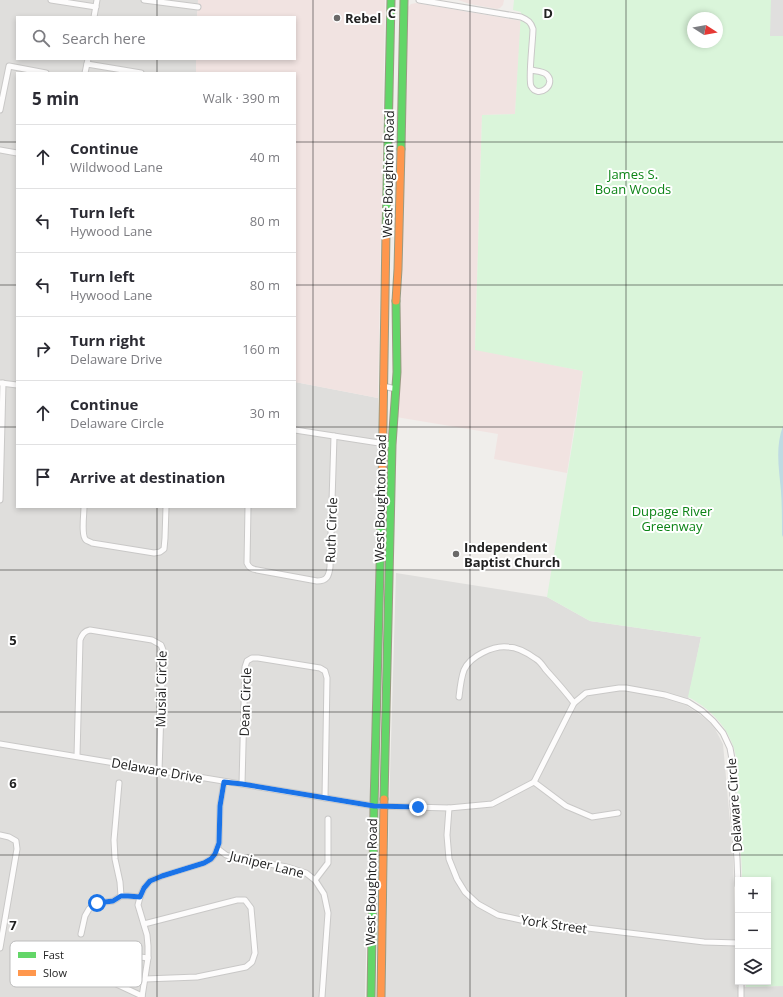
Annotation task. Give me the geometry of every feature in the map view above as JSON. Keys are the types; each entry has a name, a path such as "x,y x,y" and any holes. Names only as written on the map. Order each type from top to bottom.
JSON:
{"main road":[{"name":"West Boughton Road","path":"371,997 391,0"},
{"name":"West Boughton Road","path":"382,997 392,445 397,372 396,305 404,0"}],"street":[{"path":"51,0 96,7"},
{"path":"94,16 97,0"},
{"path":"144,0 198,7"},
{"path":"419,0 521,17 528,20 532,24 533,29 530,81 532,87 537,91 540,92 546,89 550,81 547,75 531,70"},
{"path":"85,72 87,62 136,72"},
{"path":"0,110 9,66 41,72"},
{"path":"0,150 16,152"},
{"path":"0,500 1,383 16,385"},
{"path":"383,386 396,389"},
{"path":"296,430 392,445"},
{"name":"Ruth Circle","path":"248,508 247,563 249,567 252,569 317,581 321,581 326,578 329,574 330,567 334,436"},
{"path":"84,508 84,539 87,541 154,553 160,552 164,549 166,508"},
{"path":"381,520 391,523"},
{"name":"Musial Circle","path":"77,756 80,640 82,634 90,630 152,640 161,645 163,650 159,771"},
{"path":"385,806 449,808 492,804 534,782 574,703 563,688 537,659 518,649 508,647 495,648 470,660 461,681 459,697"},
{"name":"Dean Circle","path":"242,784 245,667 247,661 252,658 258,658 320,668 325,671 327,678 325,798"},
{"name":"Delaware Circle","path":"574,703 586,693 626,688 665,695 688,702 702,710 723,733 730,748 732,759 733,805 738,859 738,877"},
{"name":"Delaware Drive","path":"0,744 224,782 374,806 385,806"},
{"path":"118,782 114,840 115,859 120,882 121,896"},
{"path":"122,987 142,996 148,958 147,935 138,905 144,888 150,881 204,863 211,859 218,849 220,806 224,782"},
{"path":"534,782 566,806 592,817 618,813"},
{"name":"York Street","path":"449,808 447,835 449,859 457,879 465,892 478,904 498,915 521,920 704,942 735,943"},
{"path":"314,880 328,863 328,819"},
{"path":"0,836 9,837 16,841 17,849 1,930 0,948"},
{"name":"Juniper Lane","path":"218,849 226,855 238,859 287,867 306,873 314,880 324,894 328,912 322,997"},
{"path":"81,934 84,916 89,909 97,903 113,901 121,896 140,897"},
{"path":"144,924 237,900 245,900 251,908 255,953 252,962 246,967 197,977 145,979"},
{"path":"142,957 148,958"},
{"path":"741,985 741,997"}],"shaded area":[{"path":"0,0 198,0 197,16 16,16 16,60 196,60 196,72 16,72 16,508 296,508 296,382 378,398 379,438 365,997 0,997"},
{"path":"198,0 385,0 378,398 296,382 296,72 196,72 196,60 296,60 296,16 197,16"},
{"path":"458,0 504,0 503,5 497,9"},
{"path":"771,0 783,0 783,36 770,36"},
{"path":"416,3 521,21 515,114 482,115 475,349 583,371 567,473 494,459 498,434 396,417 400,342 407,13 408,7 411,4"},
{"path":"396,573 547,597 590,621 701,637 687,706 710,723 723,744 733,855 735,985 737,985 737,987 783,986 783,997 385,997"}],"green space":[{"path":"514,0 783,0 783,986 746,987 746,985 771,985 771,877 742,877 737,809 738,769 735,752 732,742 721,724 706,709 688,697 701,637 590,621 547,597 583,371 475,350 482,115 515,114 521,12 513,10"}],"water":[{"path":"783,426 783,537 778,450"}],"traffic: fast":[{"path":"386,232 391,0"},
{"path":"401,149 404,0"},
{"path":"384,799 392,445 397,372 396,301"},
{"path":"371,997 382,488"}],"traffic: slow":[{"path":"396,301 401,149"},
{"path":"382,488 386,232"},
{"path":"381,997 384,799"}],"place":[{"name":"Rebel","path":"337,18"},
{"name":"Independent Baptist Church","path":"456,554"}],"route":[{"path":"97,903 113,901 121,896 140,897 144,888 155,878 204,863 211,859 218,849 221,792 224,782 374,806 418,807"}],"park label":[{"name":"James S. Boan Woods","path":"633,182"},
{"name":"Dupage River Greenway","path":"672,518"}]}
